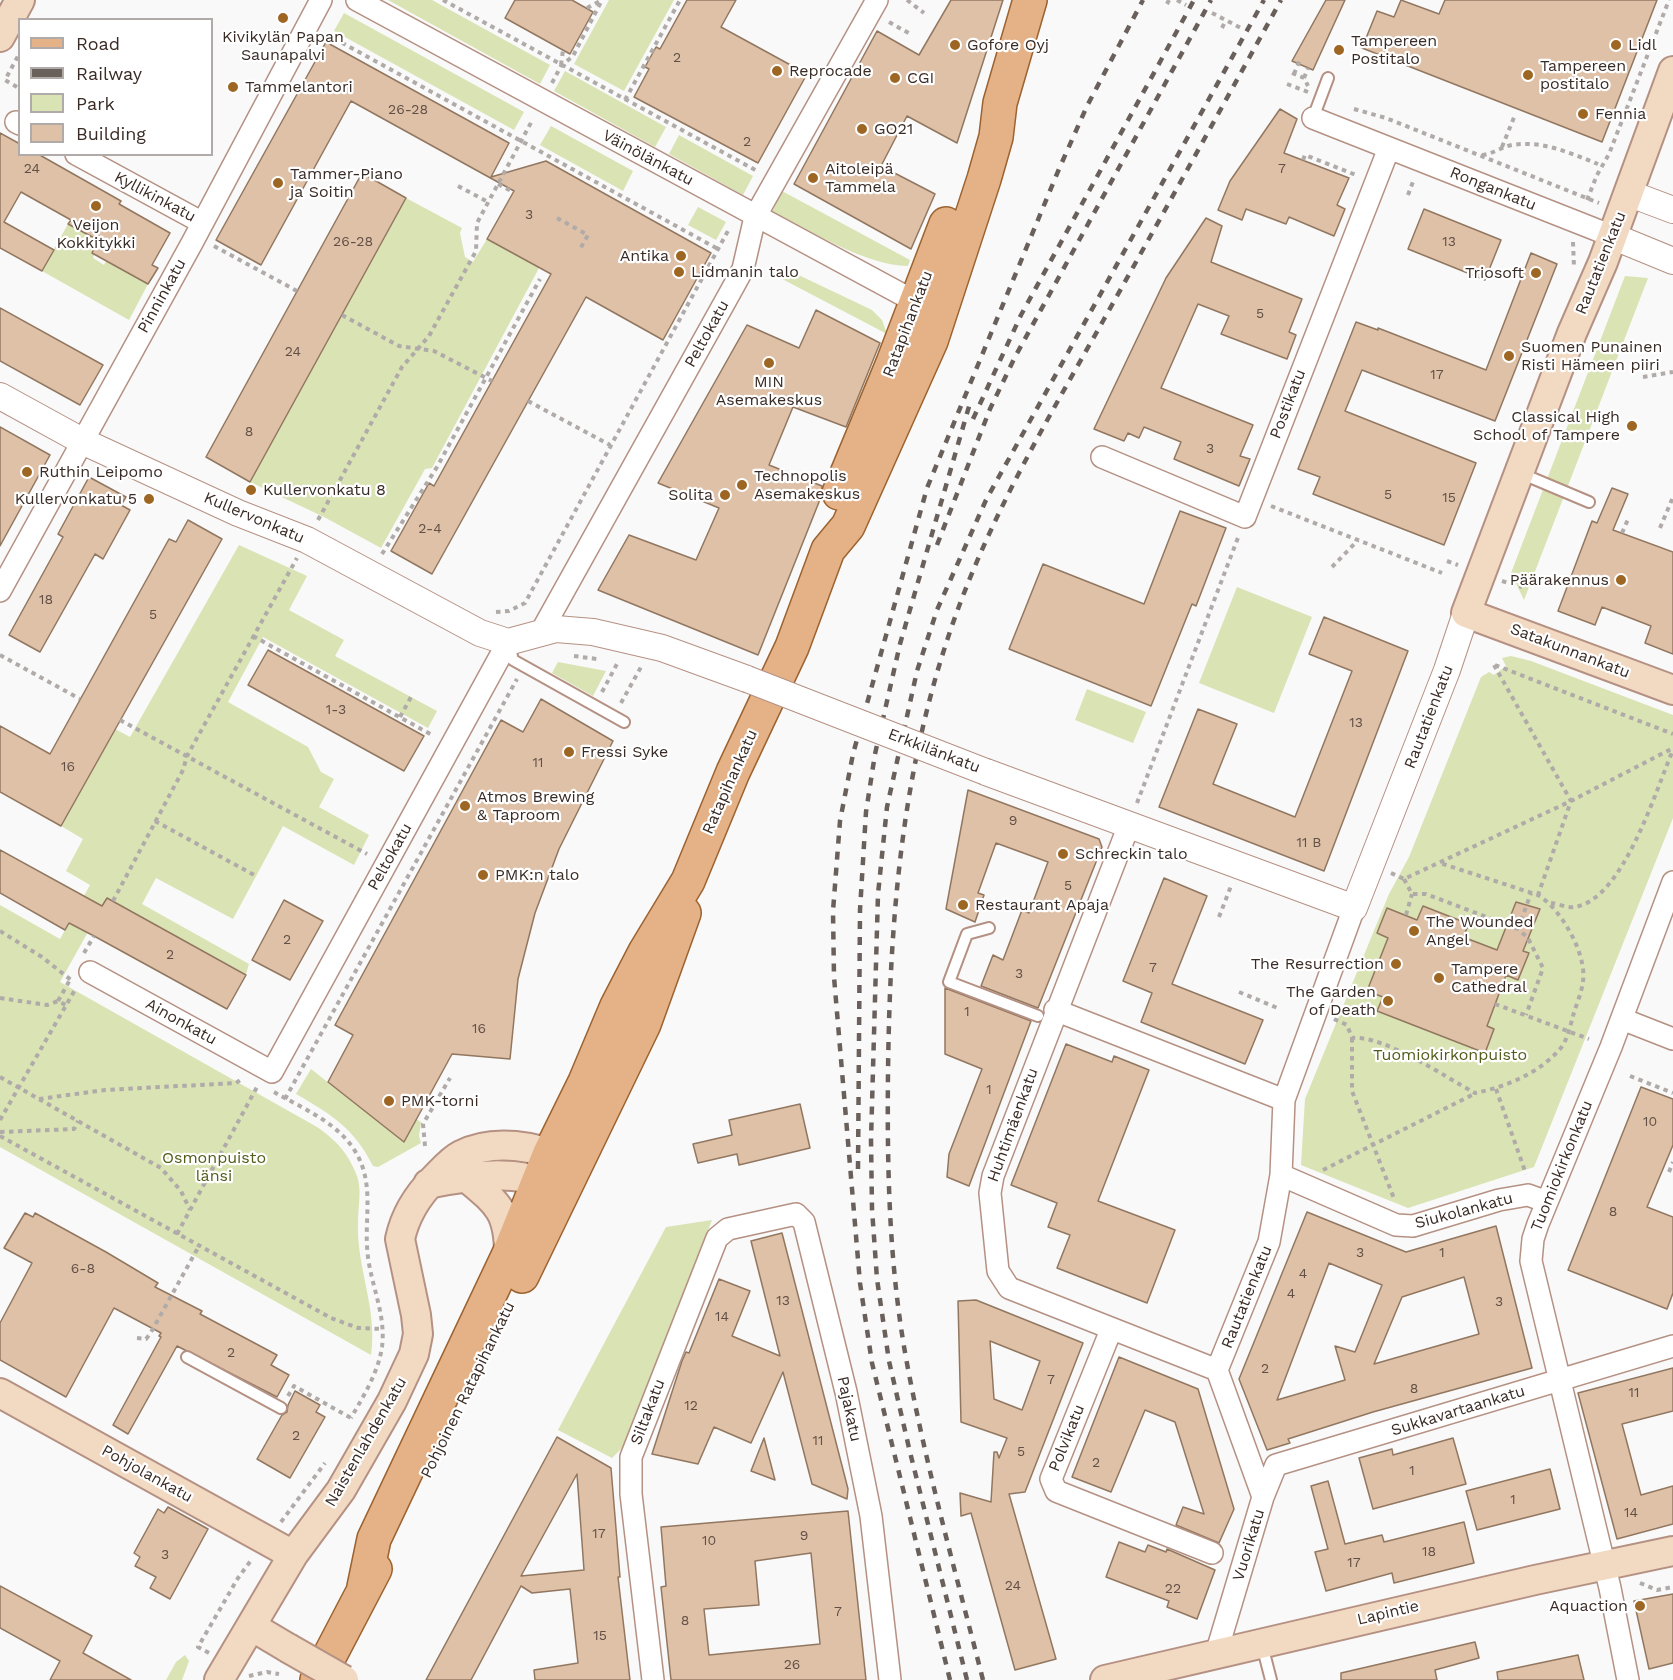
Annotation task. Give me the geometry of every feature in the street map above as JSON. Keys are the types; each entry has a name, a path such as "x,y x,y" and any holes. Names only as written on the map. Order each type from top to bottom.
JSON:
{"main road":[{"path":"0,37 20,0"},
{"name":"Ratapihankatu","path":"558,1171 644,1024 683,922 688,881 733,772 792,647 828,550 848,526 922,362 928,308 996,137 1000,103 1030,0"},
{"name":"Rautatienkatu","path":"1466,613 1518,473 1612,236 1673,70"},
{"name":"Satakunnankatu","path":"1466,613 1673,690"},
{"name":"Naistenlahdenkatu","path":"224,1672 293,1555 341,1490 392,1401 414,1354 418,1334 416,1315 400,1239 406,1218 428,1184 461,1155 487,1148 526,1147 558,1171"},
{"path":"428,1184 487,1174 558,1171"},
{"name":"Pohjoinen Ratapihankatu","path":"364,1587 374,1539 509,1254 558,1171"},
{"name":"Pohjoinen Ratapihankatu","path":"317,1680 364,1587 430,1469 558,1171"},
{"path":"466,1177 496,1202 504,1214 509,1230 509,1254"},
{"name":"Pohjolankatu","path":"0,1393 293,1555"},
{"name":"Lapintie","path":"1105,1680 1603,1564 1673,1551"},
{"path":"251,1626 281,1660 344,1680"}],"street":[{"name":"Pinninkatu","path":"0,591 321,0"},
{"name":"Väinölänkatu","path":"357,0 755,217 928,308"},
{"name":"Peltokatu","path":"541,632 743,269 755,217 879,9"},
{"name":"Rongankatu","path":"1313,118 1673,261"},
{"name":"Postikatu","path":"1245,517 1389,148"},
{"name":"Kyllikinkatu","path":"80,156 201,222"},
{"path":"1628,193 1673,210"},
{"name":"Kullervonkatu","path":"0,396 82,441 238,513 307,540 464,627 508,642"},
{"path":"1102,457 1245,517"},
{"name":"Rautatienkatu","path":"1217,1370 1269,1242 1281,1175 1284,1100 1354,908 1447,670 1466,613"},
{"name":"Erkkilänkatu","path":"508,642 556,629 593,632 662,648 986,772 1132,815 1354,908"},
{"name":"Peltokatu","path":"266,1083 508,642"},
{"name":"Huhtimäenkatu","path":"1132,815 1047,1013 993,1176 990,1193 998,1271 1009,1288 1217,1370"},
{"name":"Tuomiokirkonkatu","path":"1628,1680 1603,1564 1531,1261 1533,1239 1622,1019 1673,882"},
{"name":"Ainonkatu","path":"90,972 266,1083"},
{"path":"1047,1013 1284,1100"},
{"path":"1622,1019 1673,1039"},
{"name":"Siukolankatu","path":"1281,1175 1396,1225 1413,1226 1499,1200 1528,1195 1547,1202"},
{"name":"Pajakatu","path":"728,1229 796,1214 804,1222 846,1392 871,1516 890,1680"},
{"name":"Siltakatu","path":"652,1680 631,1494 631,1457 717,1238 728,1229"},
{"name":"Polvikatu","path":"1111,1330 1051,1479 1056,1491 1212,1553"},
{"name":"Sukkavartaankatu","path":"1263,1497 1276,1465 1673,1347"},
{"name":"Vuorikatu","path":"1216,1654 1263,1497 1217,1370"}],"lane":[{"path":"1313,118 1317,96 1328,78"},
{"path":"1518,473 1588,502"},
{"path":"508,642 513,660 619,719"},
{"path":"989,928 967,934 949,982 1047,1013"},
{"path":"187,1357 281,1407"},
{"path":"1261,1643 1270,1680"}],"path":[{"path":"443,0 762,174"},
{"path":"561,66 573,56 602,0"},
{"path":"587,8 602,0"},
{"path":"625,100 680,0"},
{"path":"907,0 924,13"},
{"path":"1177,0 1186,5"},
{"path":"1585,205 1609,154 1669,0"},
{"path":"879,9 912,35"},
{"path":"1212,13 1241,28"},
{"path":"1222,28 1226,20"},
{"path":"326,34 718,249"},
{"path":"477,223 561,66 563,50"},
{"path":"17,87 5,80 18,57"},
{"path":"1300,60 1293,73 1304,78 1317,96"},
{"path":"1304,78 1308,68"},
{"path":"1287,84 1386,118 1599,202"},
{"path":"1502,147 1515,115"},
{"path":"1481,155 1492,154 1502,147 1531,143 1598,164"},
{"path":"1303,160 1305,155 1363,178"},
{"path":"1408,195 1417,171"},
{"path":"498,184 513,192"},
{"path":"458,186 488,202"},
{"path":"556,218 588,235 580,249"},
{"path":"210,244 297,291"},
{"path":"382,554 437,467 540,279"},
{"path":"342,315 399,345 434,351 492,381"},
{"path":"1643,376 1673,372"},
{"path":"528,401 610,445"},
{"path":"1275,495 1271,506 1442,573"},
{"path":"1660,528 1673,497"},
{"path":"1132,815 1245,517"},
{"path":"1622,533 1629,517"},
{"path":"1332,567 1358,540"},
{"path":"253,636 432,735"},
{"path":"0,655 80,699"},
{"path":"564,655 619,662"},
{"path":"619,719 643,664"},
{"path":"1538,895 1571,801 1494,665 1673,734"},
{"path":"285,1099 525,667"},
{"path":"400,717 411,697"},
{"path":"120,720 367,854"},
{"path":"1404,879 1571,801 1673,749"},
{"path":"1440,863 1538,895 1551,903 1575,907 1598,897 1618,874 1673,749"},
{"path":"156,821 256,876"},
{"path":"1391,873 1404,879 1412,894 1406,915"},
{"path":"1219,917 1231,885"},
{"path":"1518,930 1531,893"},
{"path":"1412,894 1426,894 1518,930 1528,938 1543,968 1526,1016"},
{"path":"1314,1175 1475,1093 1496,1089 1538,1069 1561,1049 1569,1031 1584,979 1580,955 1551,903"},
{"path":"0,998 47,1005 58,1001 70,980"},
{"path":"0,1120 75,989"},
{"path":"1239,992 1280,1008"},
{"path":"58,1001 66,1005"},
{"path":"1495,1004 1589,1039"},
{"path":"1332,1018 1347,1025 1352,1038 1352,1091 1397,1208"},
{"path":"1352,1038 1362,1037 1383,1043 1475,1093"},
{"path":"237,1072 266,1083 285,1099 341,1133 362,1163 367,1178 369,1200 366,1241 368,1260 380,1306 382,1329 375,1371 346,1427"},
{"path":"39,1100 105,1090 236,1083 245,1076"},
{"path":"1630,1076 1673,1093"},
{"path":"0,1077 161,1168 181,1191 190,1210"},
{"path":"425,1146 423,1124 450,1078"},
{"path":"177,1234 266,1083"},
{"path":"1496,1089 1526,1174"},
{"path":"0,1134 74,1129 78,1121"},
{"path":"0,1134 343,1324 374,1330 382,1329"},
{"path":"1669,1172 1673,1162"},
{"path":"137,1338 146,1339 150,1334 199,1246"},
{"path":"281,1407 294,1386 351,1418"},
{"path":"281,1660 267,1672 251,1678 224,1672 198,1647 238,1578 326,1461"},
{"path":"1640,1583 1657,1590 1673,1587"}],"green space":[{"path":"388,0 432,0 550,65 540,84"},
{"path":"609,0 674,0 624,91 574,64"},
{"path":"344,13 524,112 514,130 334,31"},
{"path":"565,71 666,127 655,147 554,91"},
{"path":"551,126 633,171 623,191 540,145"},
{"path":"679,135 753,176 743,195 669,154"},
{"path":"782,191 910,260 908,266 874,260 838,246 772,212"},
{"path":"406,198 462,228 460,233 465,257 473,262 487,239 539,268 432,468 425,469 381,548 324,517 250,482"},
{"path":"698,207 726,222 716,240 688,225"},
{"path":"68,224 98,240 93,258 104,265 106,261 148,284 129,320 42,271"},
{"path":"786,269 872,310 882,320 887,334 767,271"},
{"path":"1625,276 1648,278 1524,600 1511,573"},
{"name":"Osmonpuisto länsi","path":"239,545 307,576 289,610 344,640 335,656 437,711 428,728 263,637 228,702 308,747 321,772 334,779 319,807 369,835 354,865 283,826 233,919 156,878 142,904 249,964 246,974 107,898 60,982 317,1127 341,1148 357,1176 360,1193 358,1239 372,1321 371,1355 0,1147 0,905 60,939 90,885 66,871 83,839 61,826 115,729 130,737"},
{"path":"1237,587 1312,617 1274,713 1199,683"},
{"name":"Tuomiokirkonpuisto","path":"1511,656 1531,661 1673,715 1673,818 1534,1167 1408,1208 1301,1165 1305,1099 1389,894 1409,857 1481,677 1489,672 1494,675 1506,666 1502,658"},
{"path":"558,662 606,671 593,696 552,673"},
{"path":"1087,689 1146,712 1133,743 1075,720"},
{"path":"311,1069 404,1142 416,1119 421,1122 419,1136 421,1143 378,1167 373,1166 350,1132 321,1109 296,1094"},
{"path":"712,1220 625,1445 612,1458 558,1430 666,1227"},
{"path":"185,1655 189,1661 182,1680 166,1680 176,1662"}],"building":[{"path":"515,0 572,0 593,12 570,54 505,18"},
{"path":"687,0 736,0 721,27 807,74 758,163 634,97 649,69 645,67 656,47 660,49"},
{"name":"GO21","path":"951,0 1003,0 957,143 907,116 881,166 935,194 911,249 794,184 877,31 919,55"},
{"path":"1326,0 1345,0 1313,70 1292,61"},
{"name":"Tampereen postitalo","path":"1401,0 1439,14 1445,0 1657,0 1602,142 1362,48 1377,11 1394,17"},
{"path":"326,42 509,143 491,177 546,161 711,253 663,340 586,297 432,574 391,551 429,483 434,486 551,274 487,239 514,191 351,101 261,265 216,240"},
{"path":"1280,109 1297,119 1284,153 1349,178 1337,205 1345,209 1334,236 1289,217 1286,224 1246,209 1242,220 1218,210 1230,181"},
{"path":"0,133 18,143 18,156 42,156 121,201 119,204 170,233 152,265 158,268 148,284 92,253 98,240 68,224 71,220 21,192 4,222 54,250 42,271 0,248"},
{"path":"362,173 406,198 250,482 206,457"},
{"path":"1424,209 1501,240 1485,280 1408,249"},
{"path":"1206,218 1222,226 1211,262 1302,299 1289,332 1296,335 1287,359 1221,334 1229,316 1198,304 1161,388 1253,425 1240,456 1250,459 1239,486 1174,459 1181,442 1144,427 1139,438 1128,433 1124,441 1094,429 1166,278"},
{"path":"1531,253 1557,264 1495,421 1362,370 1345,411 1476,463 1444,545 1313,494 1320,477 1298,469 1356,322 1378,330 1378,328 1486,370"},
{"path":"0,308 103,365 80,405 0,361"},
{"name":"Technopolis Asemakeskus","path":"816,310 880,343 846,427 793,407 769,465 822,486 821,497 758,655 598,590 629,535 696,560 719,508 658,483 747,325 799,348"},
{"path":"0,427 50,455 0,546"},
{"path":"89,477 126,497 121,505 130,510 103,559 95,554 40,652 9,635 63,537 58,534"},
{"name":"Päärakennus","path":"1612,488 1628,494 1613,530 1673,552 1673,654 1645,643 1651,626 1602,607 1595,625 1558,611 1592,521 1597,523"},
{"path":"1180,511 1226,528 1196,606 1192,604 1151,706 1009,649 1043,564 1144,604"},
{"path":"188,520 222,539 61,826 0,792 0,726 50,754 169,539 176,542"},
{"path":"1324,617 1408,651 1324,871 1159,807 1198,709 1237,724 1213,784 1295,817 1352,671 1309,654"},
{"path":"268,650 424,736 404,771 248,685"},
{"name":"PMK:n talo","path":"541,699 613,741 559,849 535,913 518,979 510,1059 452,1054 404,1142 328,1082 353,1035 335,1025 501,720 523,732"},
{"name":"Schreckin talo","path":"968,790 1099,839 1102,847 1038,1008 981,986 993,955 1003,960 1022,910 1029,913 1048,862 996,843 978,893 984,895 975,922 946,909"},
{"path":"0,850 102,906 107,898 246,975 227,1009 69,923 65,930 0,893"},
{"path":"1164,878 1207,896 1172,984 1263,1020 1245,1064 1141,1022 1152,993 1123,981"},
{"path":"284,900 323,921 290,980 252,960"},
{"name":"Tampere Cathedral","path":"1516,902 1540,909 1523,951 1529,953 1518,980 1506,975 1487,1026 1494,1029 1485,1053 1377,1011 1383,997 1367,991 1388,938 1377,933 1387,908 1417,920 1423,906 1469,924 1463,937 1497,950"},
{"path":"945,988 1031,1021 969,1186 947,1177 949,1154 982,1069 945,1054"},
{"path":"1066,1044 1112,1062 1114,1056 1149,1070 1098,1201 1175,1230 1147,1303 1057,1268 1070,1235 1048,1227 1057,1203 1011,1185"},
{"path":"1641,1087 1673,1099 1673,1145 1647,1207 1673,1217 1673,1293 1667,1309 1568,1270"},
{"path":"800,1104 810,1148 739,1165 737,1154 698,1163 693,1144 732,1135 729,1120"},
{"path":"1307,1212 1406,1252 1496,1226 1532,1368 1373,1412 1288,1439 1290,1443 1267,1450 1239,1379","holes":["1329,1263 1382,1285 1355,1352 1335,1346 1345,1380 1277,1400","1464,1277 1479,1334 1374,1364 1402,1297"]},
{"path":"25,1213 33,1217 35,1213 106,1252 158,1283 155,1287 202,1311 200,1314 277,1355 271,1365 289,1375 277,1397 177,1346 128,1434 113,1425 161,1337 159,1336 161,1333 114,1308 66,1397 0,1360 0,1323 32,1263 4,1248"},
{"path":"782,1233 848,1489 847,1499 812,1484 783,1372 751,1443 714,1427 698,1464 652,1454 682,1361 686,1352 689,1353 719,1279 750,1291 732,1336 780,1356 751,1241"},
{"path":"976,1300 1083,1343 1025,1492 1009,1494 1056,1659 1015,1670 971,1513 961,1516 960,1493 991,1502 994,1452 997,1452 999,1458 1007,1438 961,1422 958,1301","holes":["990,1341 1040,1361 1022,1410 994,1399"]},
{"path":"1119,1357 1198,1389 1234,1509 1219,1543 1176,1525 1183,1507 1204,1514 1175,1422 1145,1410 1111,1492 1072,1477"},
{"path":"1673,1368 1673,1411 1622,1424 1641,1495 1673,1486 1673,1524 1617,1539 1578,1393"},
{"path":"295,1391 320,1405 316,1412 325,1417 290,1478 257,1459 282,1415 287,1412"},
{"path":"557,1437 611,1468 620,1577 618,1577 630,1680 535,1680 534,1670 578,1663 570,1589 532,1593 521,1586 471,1680 426,1680","holes":["577,1474 584,1570 521,1576"]},
{"path":"764,1438 775,1480 751,1471"},
{"path":"1453,1438 1466,1484 1373,1509 1359,1458 1392,1449 1393,1455"},
{"path":"1550,1469 1560,1509 1477,1530 1466,1491"},
{"path":"1328,1481 1345,1544 1382,1535 1384,1542 1464,1522 1474,1563 1394,1583 1392,1573 1326,1591 1315,1552 1328,1549 1311,1486"},
{"path":"168,1507 208,1529 170,1599 150,1588 156,1577 135,1566 140,1557 134,1553 158,1509 164,1513"},
{"path":"848,1511 866,1680 671,1680 661,1587 666,1586 661,1527","holes":["811,1553 820,1644 709,1655 704,1609 759,1605 755,1561"]},
{"path":"1119,1542 1145,1552 1148,1545 1166,1552 1167,1549 1215,1570 1197,1619 1167,1607 1169,1601 1106,1577"},
{"path":"0,1586 92,1636 83,1653 131,1680 50,1680 60,1661 0,1628"},
{"path":"1673,1594 1673,1663 1649,1669 1634,1601"},
{"path":"1475,1642 1479,1658 1435,1670 1437,1680 1341,1680 1341,1673"},
{"path":"1578,1655 1584,1680 1498,1680 1497,1672"}],"railway":[{"path":"950,1680 872,1363 860,1283 834,977 833,911 840,821 853,754 927,488 1059,169 1087,106 1143,0"},
{"path":"973,419 1021,315 1194,0"},
{"path":"937,545 990,409 1015,357 1211,0"},
{"path":"967,1680 889,1361 877,1279 872,1209 871,1140 878,894 887,807 917,671 937,610 986,500 1264,0"},
{"path":"983,1680 914,1399 900,1323 890,1216 888,1073 892,948 897,886 915,763 946,643 968,583 998,515 1049,417 1281,0"},
{"path":"858,1169 860,910 866,812 875,754 900,644 970,403"}],"place":[{"name":"Kivikylän Papan Saunapalvi","path":"283,18"},
{"name":"Gofore Oyj","path":"955,45"},
{"name":"Lidl","path":"1616,45"},
{"name":"Tampereen Postitalo","path":"1339,50"},
{"name":"Reprocade","path":"777,71"},
{"name":"Tampereen postitalo","path":"1528,75"},
{"name":"CGI","path":"895,78"},
{"name":"Tammelantori","path":"233,87"},
{"name":"Fennia","path":"1583,114"},
{"name":"GO21","path":"862,129"},
{"name":"Aitoleipä Tammela","path":"813,178"},
{"name":"Tammer-Piano ja Soitin","path":"278,183"},
{"name":"Veijon Kokkitykki","path":"96,206"},
{"name":"Antika","path":"681,256"},
{"name":"Lidmanin talo","path":"679,272"},
{"name":"Triosoft","path":"1536,273"},
{"name":"Suomen Punainen Risti Hämeen piiri","path":"1509,356"},
{"name":"MIN Asemakeskus","path":"769,363"},
{"name":"Classical High School of Tampere","path":"1632,426"},
{"name":"Ruthin Leipomo","path":"27,472"},
{"name":"Technopolis Asemakeskus","path":"742,485"},
{"name":"Kullervonkatu 8","path":"251,490"},
{"name":"Solita","path":"725,495"},
{"name":"Kullervonkatu 5","path":"149,499"},
{"name":"Päärakennus","path":"1621,580"},
{"name":"Fressi Syke","path":"569,752"},
{"name":"Atmos Brewing & Taproom","path":"465,806"},
{"name":"Schreckin talo","path":"1063,854"},
{"name":"PMK:n talo","path":"483,875"},
{"name":"Restaurant Apaja","path":"963,905"},
{"name":"The Wounded Angel","path":"1414,931"},
{"name":"The Resurrection","path":"1396,964"},
{"name":"Tampere Cathedral","path":"1439,978"},
{"name":"The Garden of Death","path":"1388,1001"},
{"name":"PMK-torni","path":"389,1101"},
{"name":"Aquaction","path":"1640,1606"}]}
